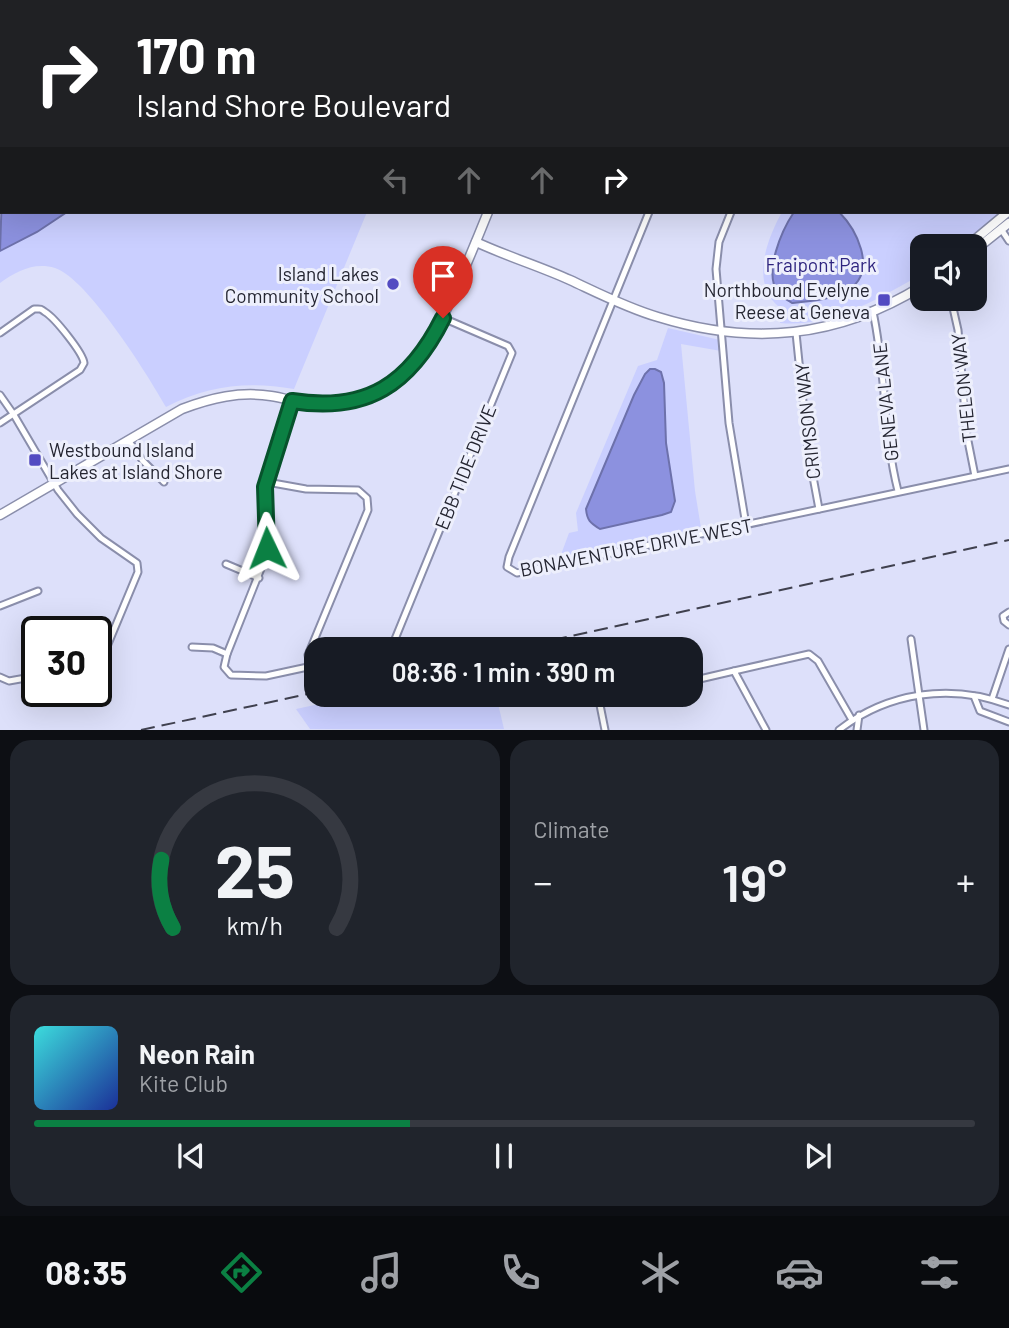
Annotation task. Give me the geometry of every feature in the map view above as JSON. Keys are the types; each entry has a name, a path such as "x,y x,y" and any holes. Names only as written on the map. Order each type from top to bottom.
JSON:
{"street":[{"path":"0,515 182,409 220,397 258,394 292,401 332,404 364,397 384,389 402,377 421,358 443,318 487,214"},
{"path":"613,299 648,214"},
{"path":"730,214 719,242 716,268 729,423 746,525"},
{"path":"982,234 1005,214"},
{"path":"996,222 1009,241"},
{"path":"987,241 1009,223"},
{"path":"476,242 655,317 722,331 796,333 830,327 873,312 910,292"},
{"name":"BONAVENTURE DRIVE WEST","path":"613,299 509,557 507,568 517,573 1009,469"},
{"path":"0,333 34,309 39,309 48,314 84,358 79,370 0,423"},
{"name":"THELON WAY","path":"954,311 958,330 967,436 975,476"},
{"name":"GENEVA LANE","path":"873,312 880,355 887,436 898,491"},
{"name":"EBB TIDE DRIVE","path":"396,637 512,353 508,346 443,318"},
{"name":"CRIMSON WAY","path":"796,333 808,450 819,509"},
{"path":"0,395 15,415 54,484 92,530 138,566 112,633"},
{"path":"292,401 265,492 267,548 259,578 224,663 226,671 236,676 256,677 304,668"},
{"path":"128,440 143,461 164,481"},
{"path":"267,482 306,489 358,489 368,502 366,515 315,637"},
{"path":"226,564 259,578"},
{"path":"0,606 38,591"},
{"path":"1009,612 1003,616 1009,625"},
{"path":"911,639 924,730"},
{"path":"192,647 213,648 227,654"},
{"path":"992,699 1009,649"},
{"path":"703,678 809,654 815,657 852,720"},
{"path":"734,671 766,730"},
{"path":"0,677 9,681 21,679"},
{"path":"839,730 859,715 890,701 919,694 956,693 1009,705"},
{"path":"974,696 980,711 1009,722"},
{"path":"600,707 605,730"},
{"path":"857,730 859,715"}],"green space":[{"path":"64,214 366,214 294,389 260,385 228,387 197,394 166,407 146,373 100,308 69,276 55,268 40,266 19,271 0,283 0,251"},
{"name":"Fraipont Park","path":"781,214 1004,214 979,234 910,234 910,281 854,309 817,321 780,323 779,307 765,286 763,274 767,248"},
{"path":"668,328 720,340 721,351 681,344 701,528 559,560 569,533 578,531 576,513 638,366 657,360"},
{"path":"499,707 504,729 310,729 296,709"}],"water":[{"path":"1,214 64,214 37,232 0,251"},
{"path":"793,214 841,214 853,229 861,249 863,265 854,286 832,297 792,303 778,293 772,274 773,263 784,229"},
{"path":"650,369 661,372 664,383 666,443 675,501 671,512 600,529 590,521 586,509 634,395"}],"railway":[{"path":"567,637 1009,540"},
{"path":"141,730 304,695"}],"place":[{"name":"Island Lakes Community School","path":"393,284"},
{"name":"Northbound Evelyne Reese at Geneva","path":"884,300"},
{"name":"Westbound Island Lakes at Island Shore","path":"35,460"}],"route":[{"path":"267,548 265,487 292,401 332,404 364,397 384,389 402,377 421,358 443,318"}]}
